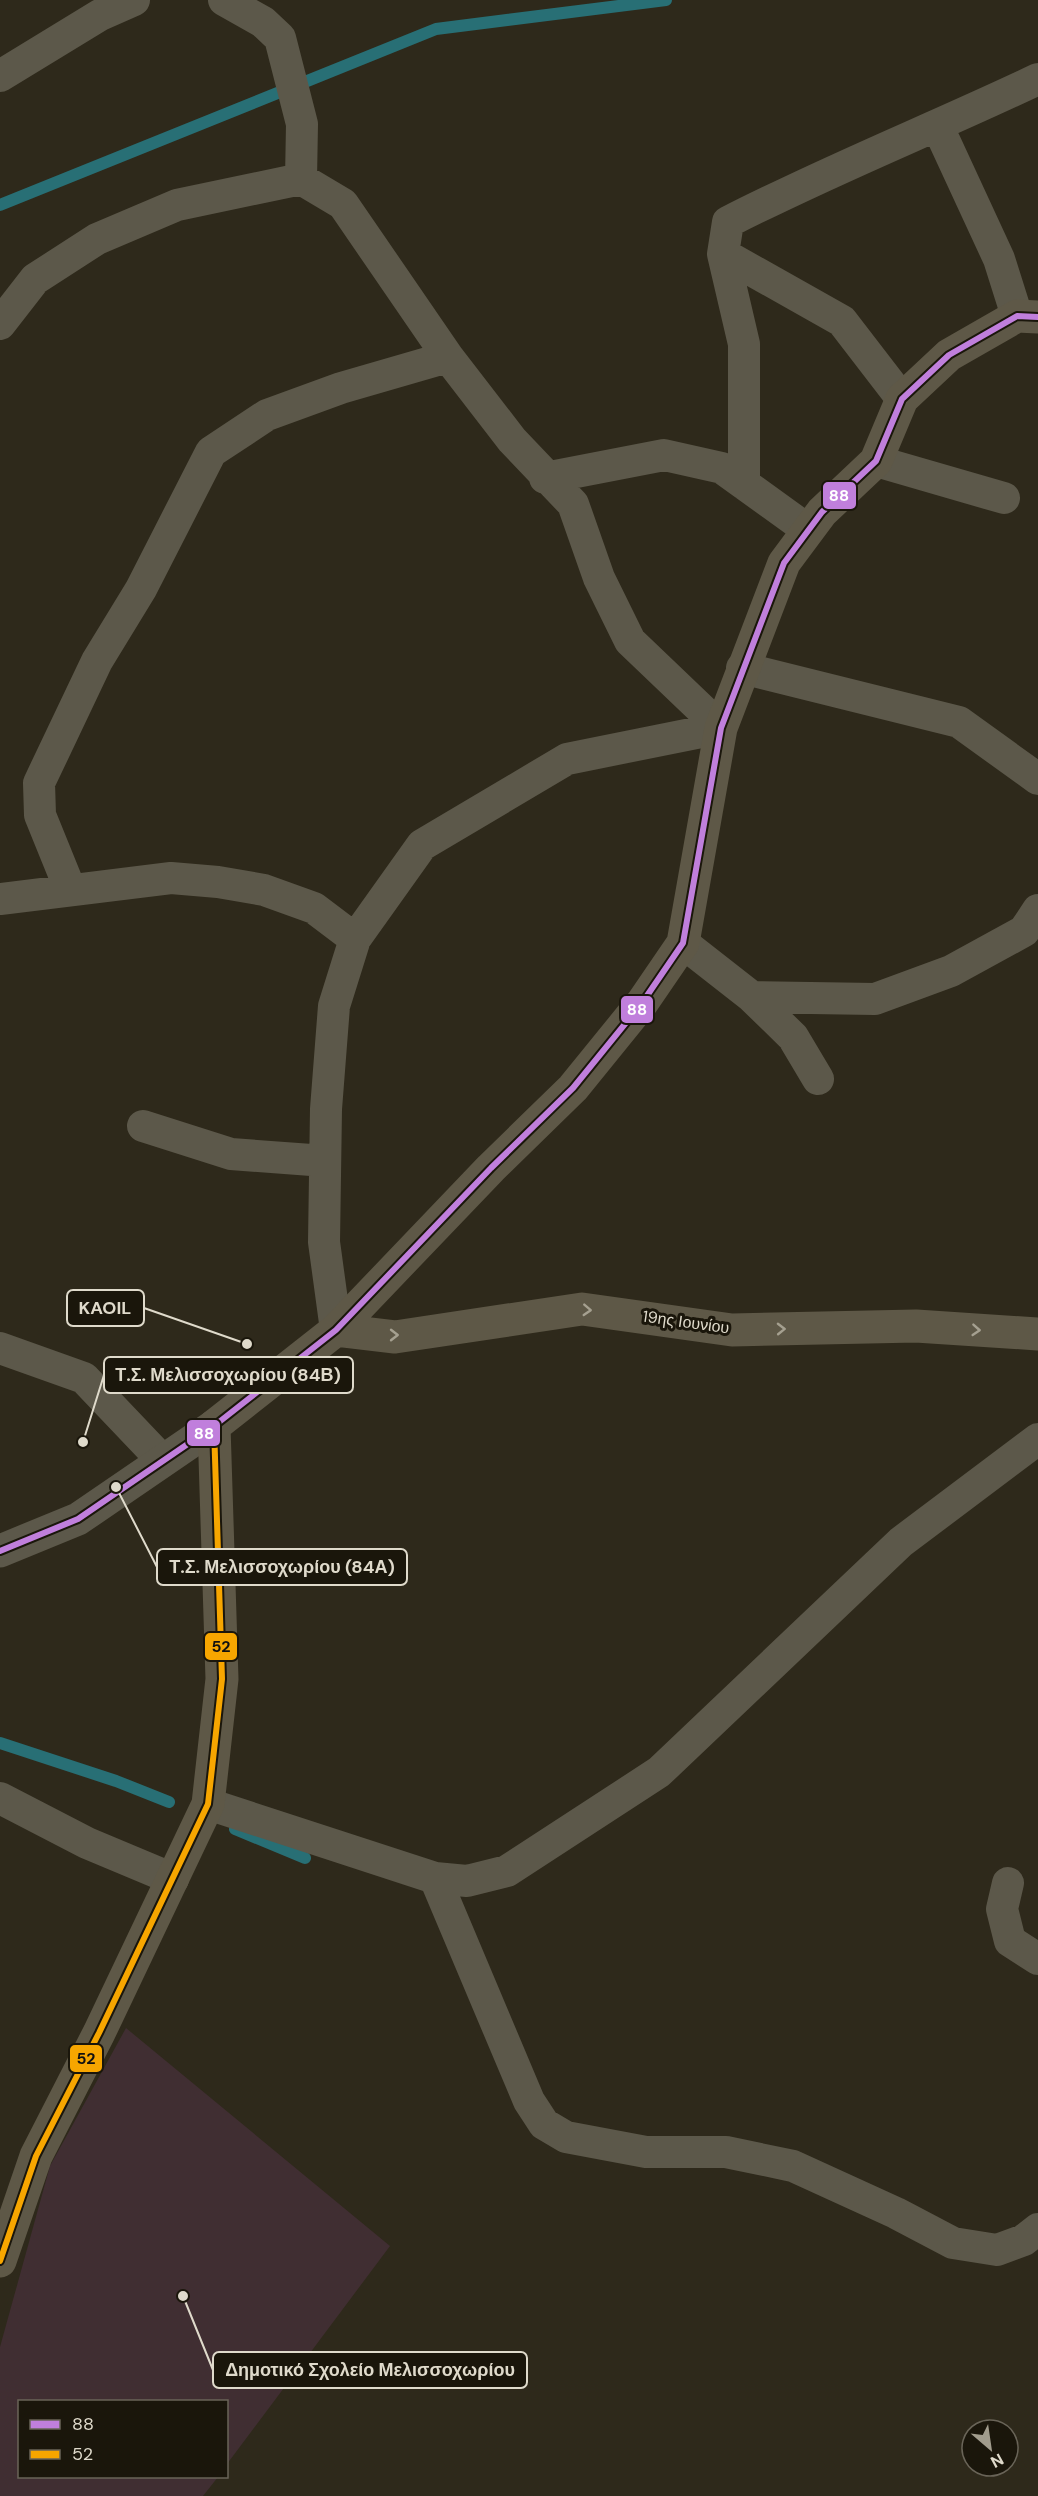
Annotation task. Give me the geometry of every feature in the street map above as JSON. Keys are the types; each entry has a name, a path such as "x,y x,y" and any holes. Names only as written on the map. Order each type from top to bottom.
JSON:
{"main road":[{"path":"0,2261 36,2156 208,1804 222,1679 214,1426 336,1330 491,1168 573,1088 642,1003 683,943 721,728 784,563 822,512 876,461 902,399 949,355 1028,316"},
{"name":"19ης Ιουνίου","path":"336,1330 395,1337 582,1309 732,1330 916,1326 1038,1334"}],"street":[{"path":"0,76 94,8 134,0"},
{"path":"224,0 263,22 280,38 302,124 301,179"},
{"path":"744,484 744,344 723,254 728,222 802,184 938,127 1038,79"},
{"path":"938,127 1028,316"},
{"path":"0,324 35,279 97,239 177,205 301,179 343,204 448,357 545,478 573,504 599,578 630,641 721,728"},
{"path":"723,254 842,321 902,399"},
{"path":"69,889 40,815 39,783 97,662 141,589 211,452 267,415 341,388 448,357"},
{"path":"545,478 664,455 722,468 808,530"},
{"path":"876,461 1004,498"},
{"path":"742,668 959,722 1038,779"},
{"path":"336,1330 324,1242 326,1109 334,1006 355,939 422,845 567,759 721,728"},
{"path":"0,899 171,878 264,890 314,908 355,939"},
{"path":"752,997 875,999 951,971 1014,937 1024,931 1038,910"},
{"path":"683,943 752,997 793,1037 818,1079"},
{"path":"143,1126 231,1154 325,1161"},
{"path":"0,1348 84,1378 162,1460"},
{"path":"0,1551 78,1519 214,1426"},
{"path":"208,1804 435,1878 467,1881 507,1871 659,1772 901,1542 1037,1436"},
{"path":"0,1798 87,1843 173,1879"},
{"path":"435,1878 529,2102 544,2124 566,2137 646,2152 726,2152 793,2166 896,2213 953,2243 997,2250 1024,2240 1038,2229"},
{"path":"1008,1883 1002,1909 1010,1941 1038,1959"}],"shaded area":[{"path":"126,2028 390,2246 228,2463 228,2400 18,2400 18,2478 217,2478 203,2496 0,2496 0,2347 50,2166"}],"waterway":[{"path":"0,205 436,29 666,0"},
{"path":"0,1743 116,1781 169,1802"},
{"path":"235,1829 305,1858"}],"transit line":[{"name":"88","path":"0,1551 78,1519 214,1426 336,1330 491,1168 573,1088 642,1003 683,943 721,728 784,563 822,512 876,461 902,399 949,355 1017,316 1038,317"},
{"name":"52","path":"0,2261 36,2156 99,2033 208,1804 222,1679 214,1426"}],"place":[{"name":"KAOIL","path":"247,1344"},
{"name":"Τ.Σ. Μελισσοχωρίου (84Β)","path":"83,1442"},
{"name":"Τ.Σ. Μελισσοχωρίου (84Α)","path":"116,1487"},
{"name":"Δημοτικό Σχολείο Μελισσοχωρίου","path":"183,2296"}]}
